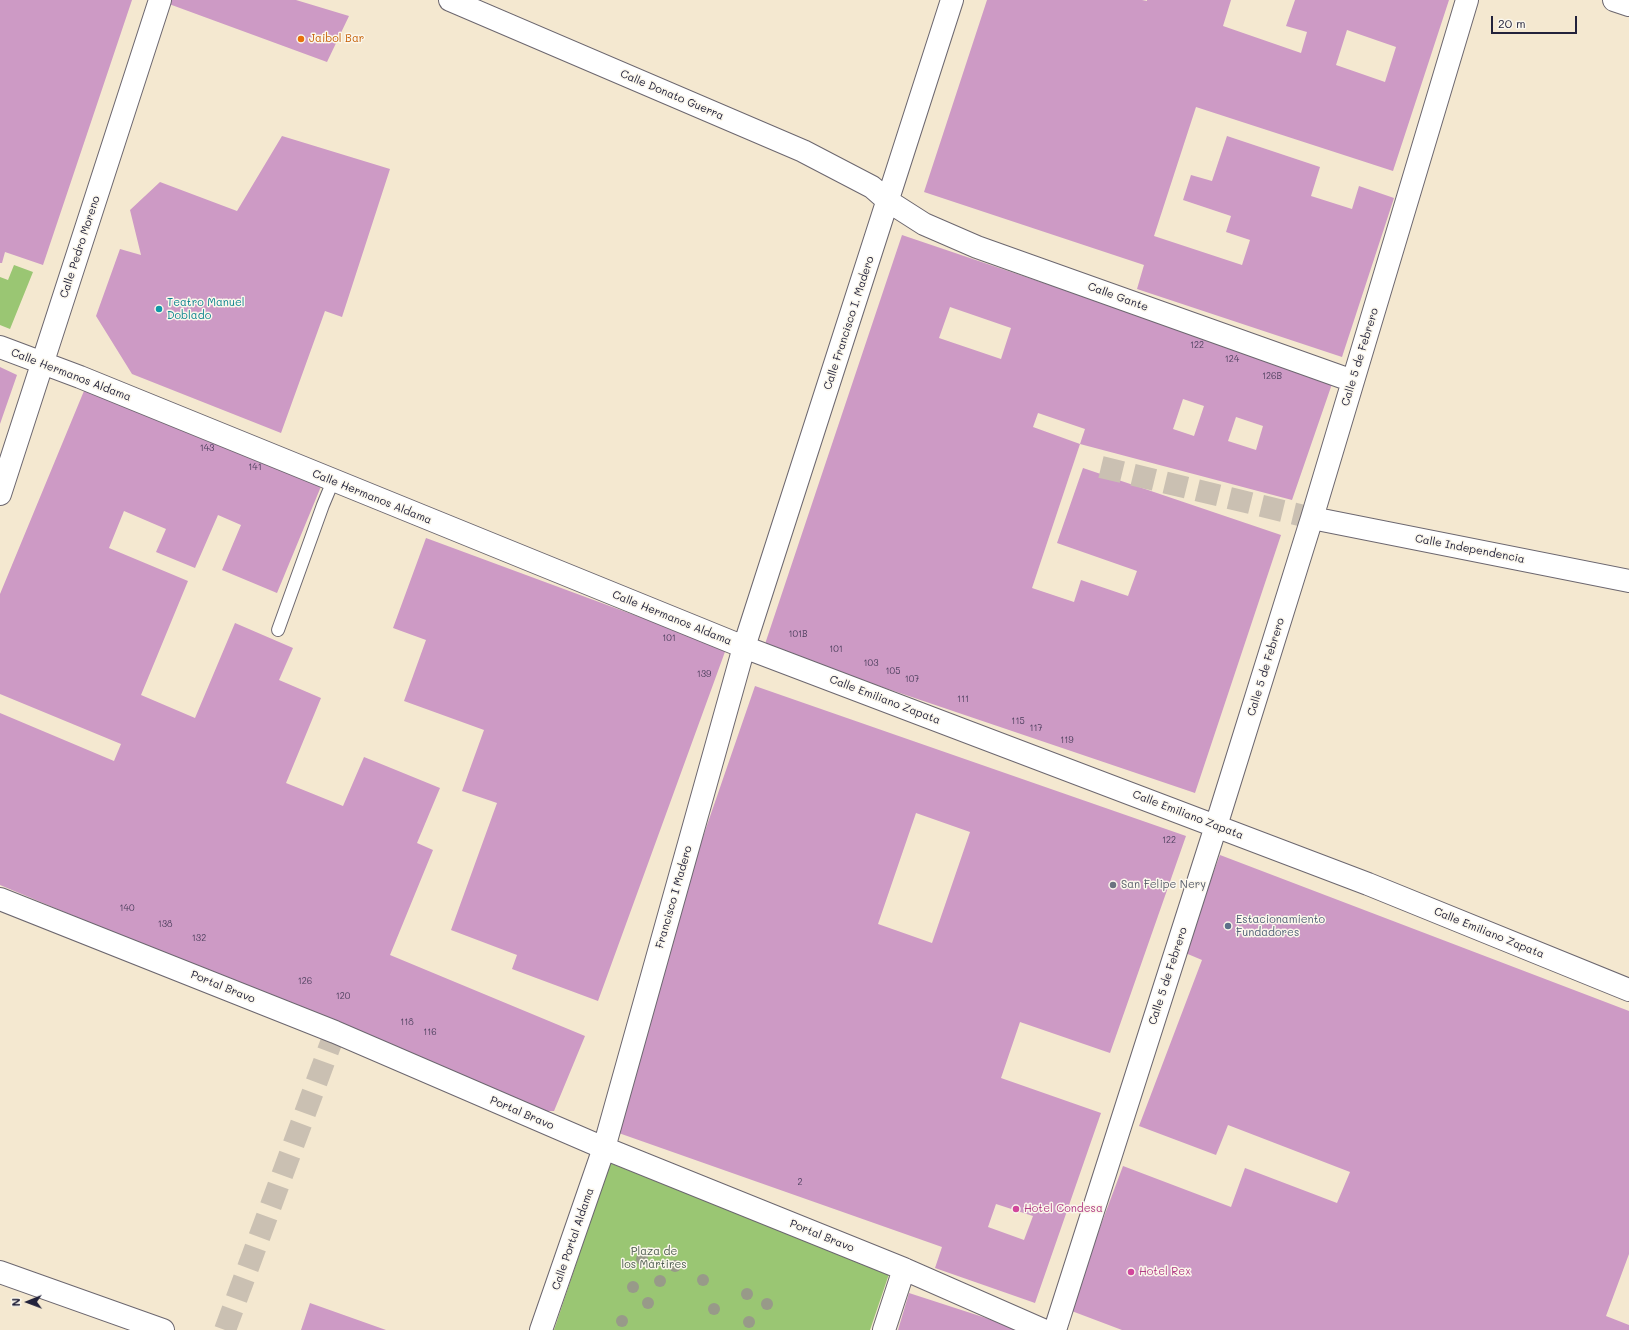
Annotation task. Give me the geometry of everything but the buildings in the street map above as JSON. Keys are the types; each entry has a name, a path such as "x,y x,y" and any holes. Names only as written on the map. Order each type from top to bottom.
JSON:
{"street":[{"name":"Calle Pedro Moreno","path":"0,494 160,0"},
{"name":"Calle Donato Guerra","path":"450,0 803,151 872,187 888,201"},
{"name":"Calle Francisco I. Madero","path":"744,647 952,0"},
{"name":"Calle 5 de Febrero","path":"1055,1330 1216,826 1312,518 1467,0"},
{"path":"1614,0 1629,5"},
{"name":"Calle Gante","path":"888,201 924,224 977,247 1353,381"},
{"name":"Calle Hermanos Aldama","path":"0,347 80,377 744,647"},
{"name":"Calle Independencia","path":"1312,518 1629,581"},
{"name":"Calle Emiliano Zapata","path":"744,647 1375,886 1629,990"},
{"name":"Francisco I Madero","path":"604,1148 744,647"},
{"name":"Portal Bravo","path":"0,899 335,1032 604,1148 904,1269 1043,1330"},
{"name":"Calle Portal Aldama","path":"541,1330 604,1148"},
{"path":"884,1330 904,1269"},
{"path":"0,1272 163,1330"}],"lane":[{"path":"278,630 333,481"}],"green space":[{"path":"14,265 33,272 10,329 0,325 0,277 8,280"},
{"name":"Plaza de los Mártires","path":"610,1163 889,1274 870,1330 554,1330"}],"tunnel":[{"path":"1101,467 1312,518"},
{"path":"225,1330 335,1032"}],"place":[{"name":"Jaibol Bar","path":"301,39"},
{"name":"Teatro Manuel Doblado","path":"159,309"},
{"name":"San Felipe Nery","path":"1113,885"},
{"name":"Estacionamiento Fundadores","path":"1228,926"},
{"name":"Hotel Condesa","path":"1016,1209"},
{"name":"Hotel Rex","path":"1131,1272"}]}
